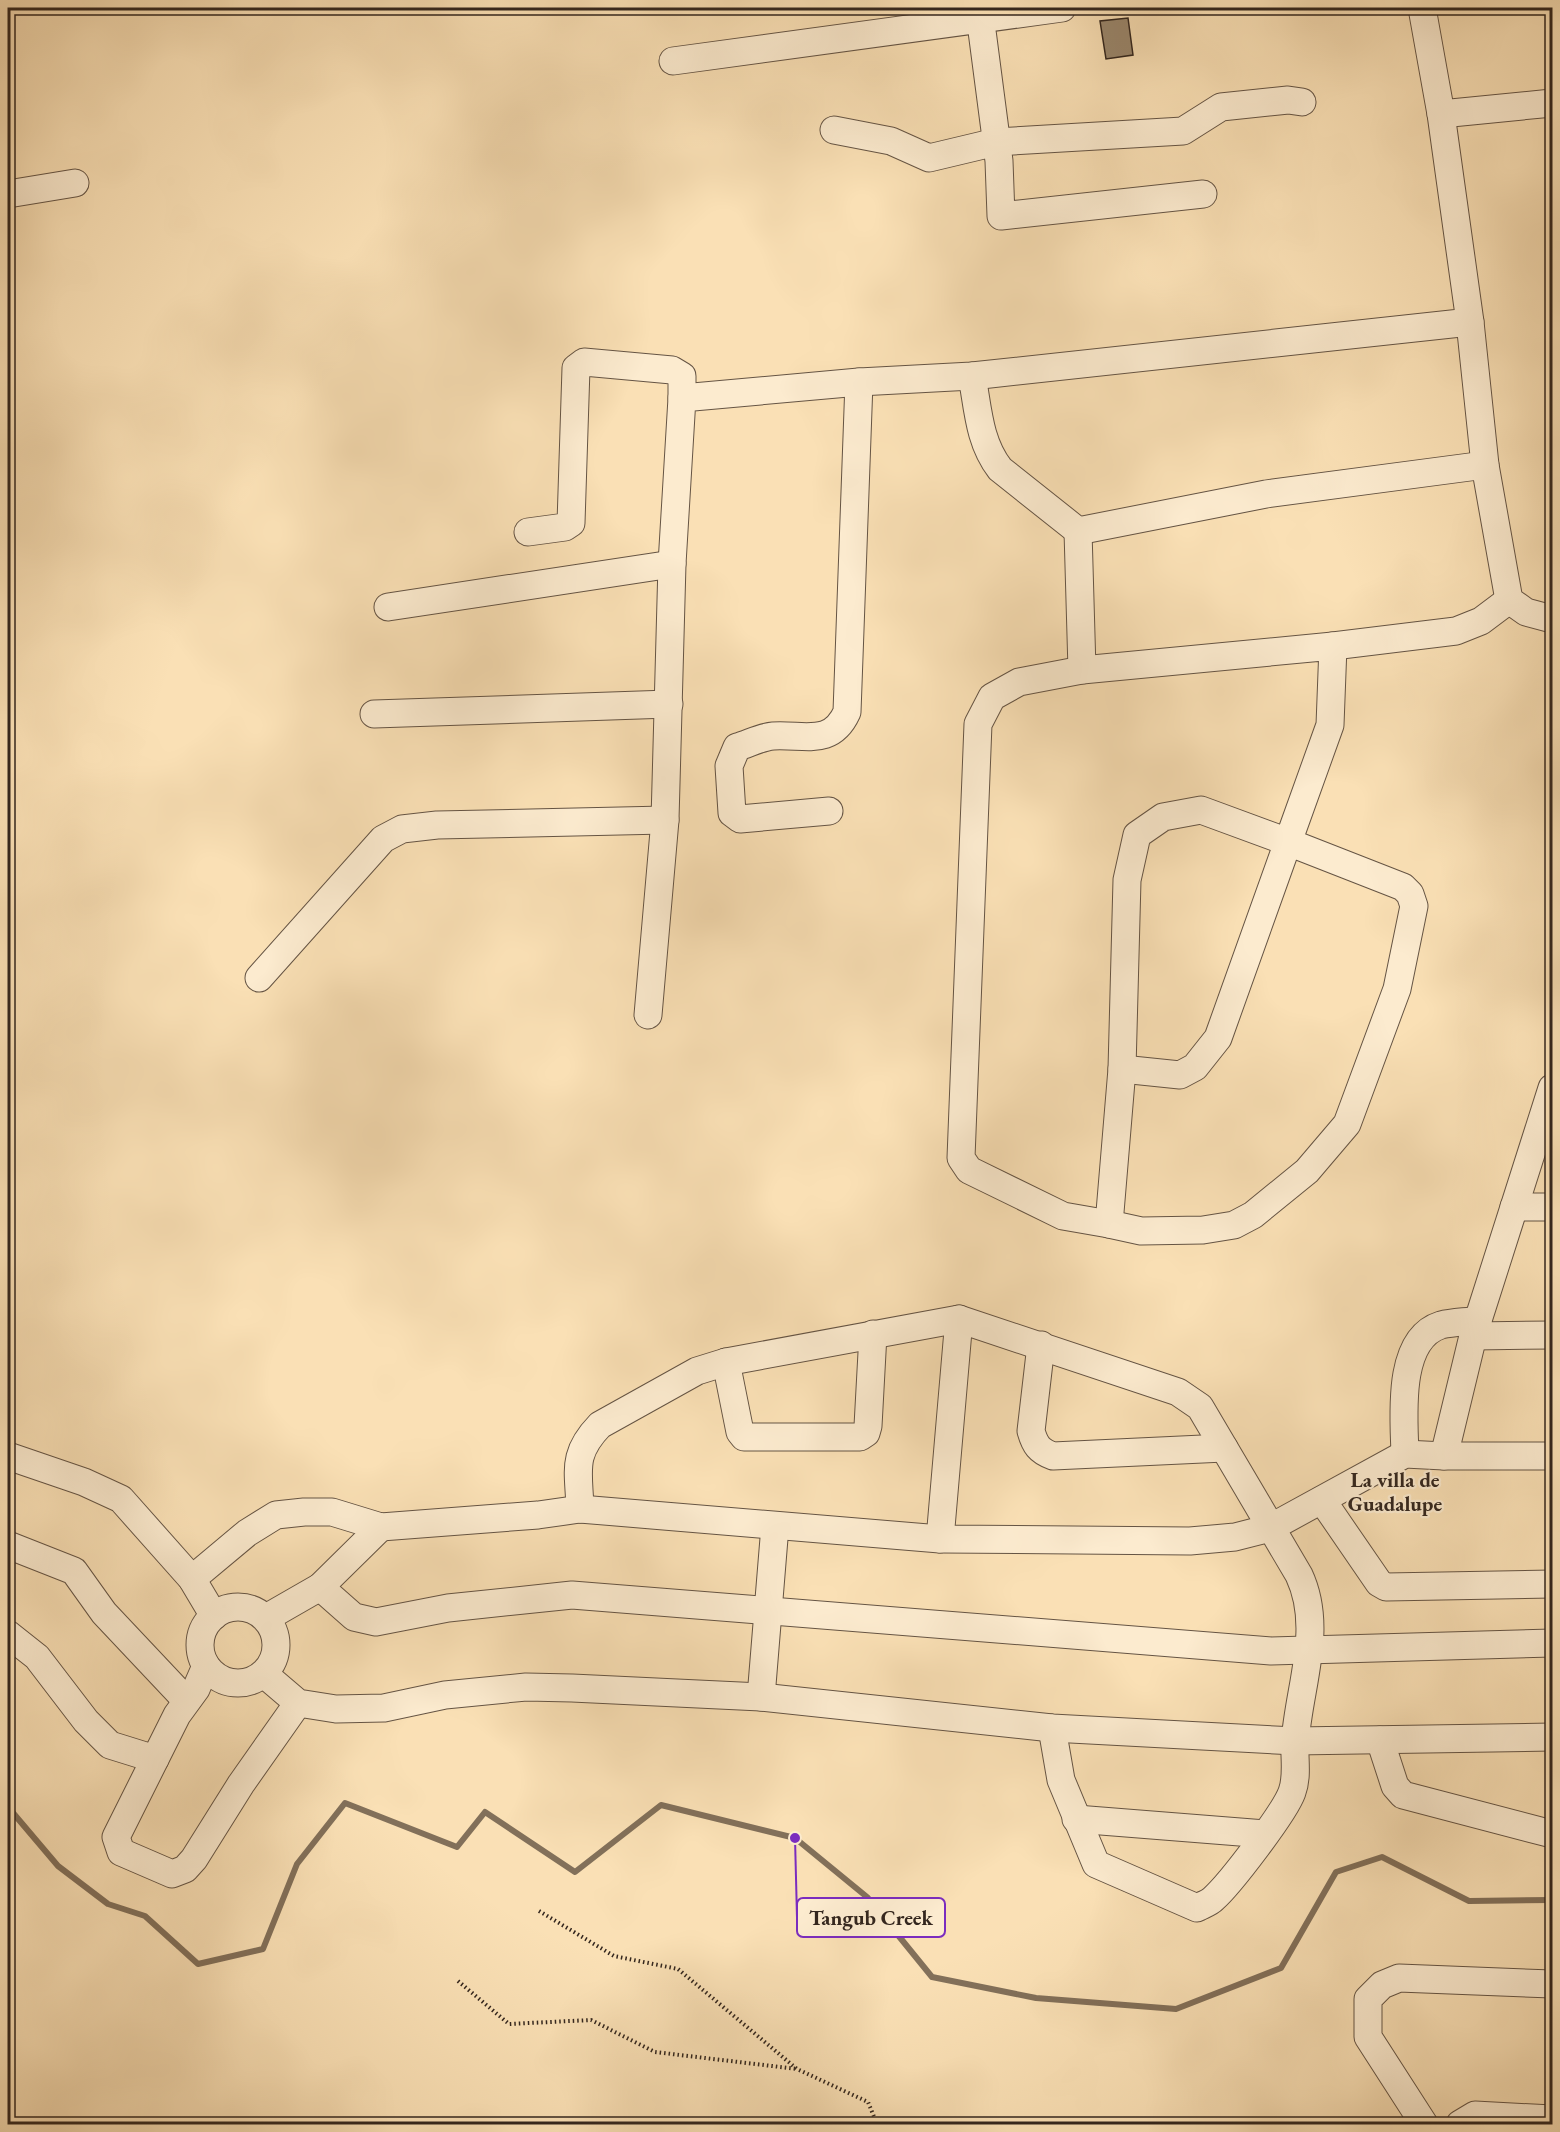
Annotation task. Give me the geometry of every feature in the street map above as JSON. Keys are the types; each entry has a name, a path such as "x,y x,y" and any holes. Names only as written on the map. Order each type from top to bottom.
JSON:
{"street":[{"path":"673,61 979,13 1062,8"},
{"path":"1422,8 1441,114 1470,322 1485,465 1509,600 1526,612 1552,619"},
{"path":"979,13 996,142 1001,216 1203,194"},
{"path":"834,130 891,141 925,158 996,142 1183,131 1221,107 1288,100 1302,102"},
{"path":"1441,114 1552,103"},
{"path":"8,194 75,183"},
{"path":"682,398 859,382 972,376 1470,322"},
{"path":"528,532 565,527 571,523 576,368 584,362 672,370 682,376 672,564 664,820 648,1015"},
{"path":"972,376 984,442 991,456 1000,469 1078,531 1266,494 1485,465"},
{"path":"829,811 740,819 732,813 729,766 737,747 771,736 815,736 832,733 842,724 847,712 859,382"},
{"path":"1078,531 1082,670"},
{"path":"388,607 672,564"},
{"path":"1110,1224 1122,1069 1127,880 1137,835 1163,817 1201,810 1403,887 1410,894 1414,906 1397,989 1347,1124 1307,1171 1253,1215 1234,1225 1203,1230 1141,1231 1063,1216 969,1170 961,1158 978,724 992,697 1019,682 1082,670 1333,646 1456,631 1481,621 1509,600"},
{"path":"1122,1069 1180,1075 1195,1067 1218,1038 1330,725 1333,646"},
{"path":"374,714 669,704"},
{"path":"259,978 383,839 402,829 437,825 664,820"},
{"path":"1444,1456 1475,1328 1552,1088"},
{"path":"1514,1207 1552,1207"},
{"path":"940,1539 959,1319"},
{"path":"580,1509 578,1454 587,1439 600,1425 697,1371 726,1362 873,1334 959,1319 1041,1345 1189,1398 1200,1407 1299,1575 1309,1599 1310,1650 1295,1741 1292,1791 1265,1834 1213,1900 1197,1908 1096,1863 1060,1780 1052,1728"},
{"path":"1406,1454 1403,1396 1410,1358 1426,1334 1440,1325 1552,1335"},
{"path":"726,1362 740,1432 744,1437 860,1437 866,1433 868,1426 873,1334"},
{"path":"1041,1345 1031,1431 1034,1444 1043,1453 1053,1456 1224,1448"},
{"path":"192,1579 247,1533 276,1515 304,1512 332,1512 381,1527 538,1515 580,1509 940,1539 1190,1541 1235,1537 1270,1528 1406,1454 1552,1456"},
{"path":"8,1456 84,1482 121,1499 192,1579 214,1616"},
{"path":"1322,1500 1379,1583 1386,1587 1552,1584"},
{"path":"761,1697 775,1526"},
{"path":"266,1618 320,1587 381,1527"},
{"path":"8,1545 74,1571 104,1613 186,1700"},
{"path":"320,1587 354,1617 376,1622 448,1608 572,1595 1270,1651 1552,1643"},
{"path":"246,1607 266,1618 274,1631 277,1647 273,1662 264,1674 252,1681 240,1683 227,1682 215,1676 206,1666 201,1654 200,1640 205,1627 214,1616 223,1610 246,1607"},
{"path":"8,1634 38,1657 86,1721 110,1745 155,1759"},
{"path":"206,1666 196,1689 186,1700 116,1837 121,1852 172,1874 185,1869 194,1859 241,1784 298,1703"},
{"path":"264,1674 298,1703 336,1709 384,1708 445,1695 526,1687 761,1697 1052,1728 1295,1741 1552,1737"},
{"path":"1380,1740 1395,1786 1403,1795 1552,1834"},
{"path":"1076,1818 1265,1834"},
{"path":"1424,2124 1368,2037 1368,1999 1382,1985 1399,1978 1552,1984"},
{"path":"1460,2124 1474,2115 1552,2119"}],"path":[{"path":"539,1911 614,1956 678,1969 797,2069 868,2102 877,2124"},
{"path":"458,1980 509,2024 591,2020 655,2052 797,2069"}],"building":[{"path":"1128,18 1133,55 1106,59 1100,21"}],"waterway":[{"path":"8,1807 58,1866 108,1904 145,1916 198,1964 263,1949 297,1864 345,1803 457,1847 485,1812 575,1872 661,1805 795,1838 867,1897 932,1977 1036,1998 1176,2009 1281,1968 1336,1872 1382,1857 1469,1901 1552,1900"}],"place":[{"name":"Tangub Creek","path":"795,1838"}],"district":[{"name":"La villa de Guadalupe","path":"1395,1492"}]}
